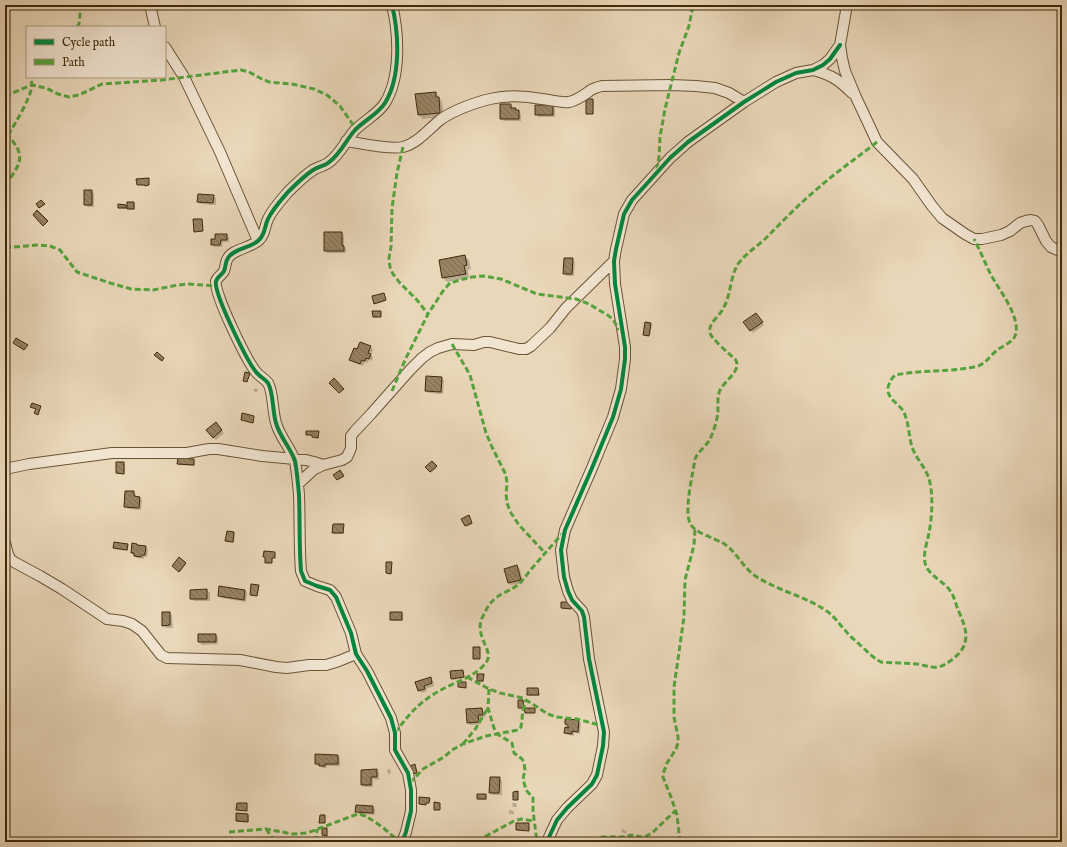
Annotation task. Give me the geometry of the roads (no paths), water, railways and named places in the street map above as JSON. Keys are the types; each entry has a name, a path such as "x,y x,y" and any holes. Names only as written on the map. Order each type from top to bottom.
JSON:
{"street":[{"path":"150,5 155,26"},
{"path":"392,5 396,27 397,48 395,76 385,103 376,114 356,129 338,154 328,163 314,170 288,192 267,219 264,233 258,241 251,246 228,256 224,271 216,280 215,286 233,331 246,358 256,372 268,384 272,395 273,411 277,425 294,460 298,484 301,571 305,581 330,590 336,597 351,633 356,654 391,718 395,734 395,750 408,773 411,790 412,811 402,842"},
{"path":"846,5 840,45 845,71 855,95 877,142 914,179 942,218 964,234 974,239 1001,236 1026,220 1035,221 1048,244 1062,252"},
{"path":"548,842 557,820 592,784 597,775 603,746 604,732 589,659 584,617 582,611 572,600 568,590 564,577 561,550 565,530 613,417 621,389 625,347 615,284 614,261 624,214 632,200 670,158 688,142 744,102 776,82 796,73 813,70 822,65 830,59 840,45"},
{"path":"166,49 184,76 220,152 258,241"},
{"path":"813,70 837,79 855,95"},
{"path":"346,141 381,146 403,147 420,138 442,119 477,102 491,98 512,96 567,102 577,100 592,89 602,86 672,85 715,88 729,93 744,102"},
{"path":"298,484 313,470 347,457 351,448 351,436 410,370 430,352 452,344 474,345 484,342 526,349 550,328 566,308 598,279 614,261"},
{"path":"5,469 29,464 112,453 187,453 218,449 314,462 323,465"},
{"path":"5,543 10,559 14,562 46,579 107,619 124,621 132,624 142,631 161,655 167,658 240,660 287,668 309,665 326,665 356,654"}]}
